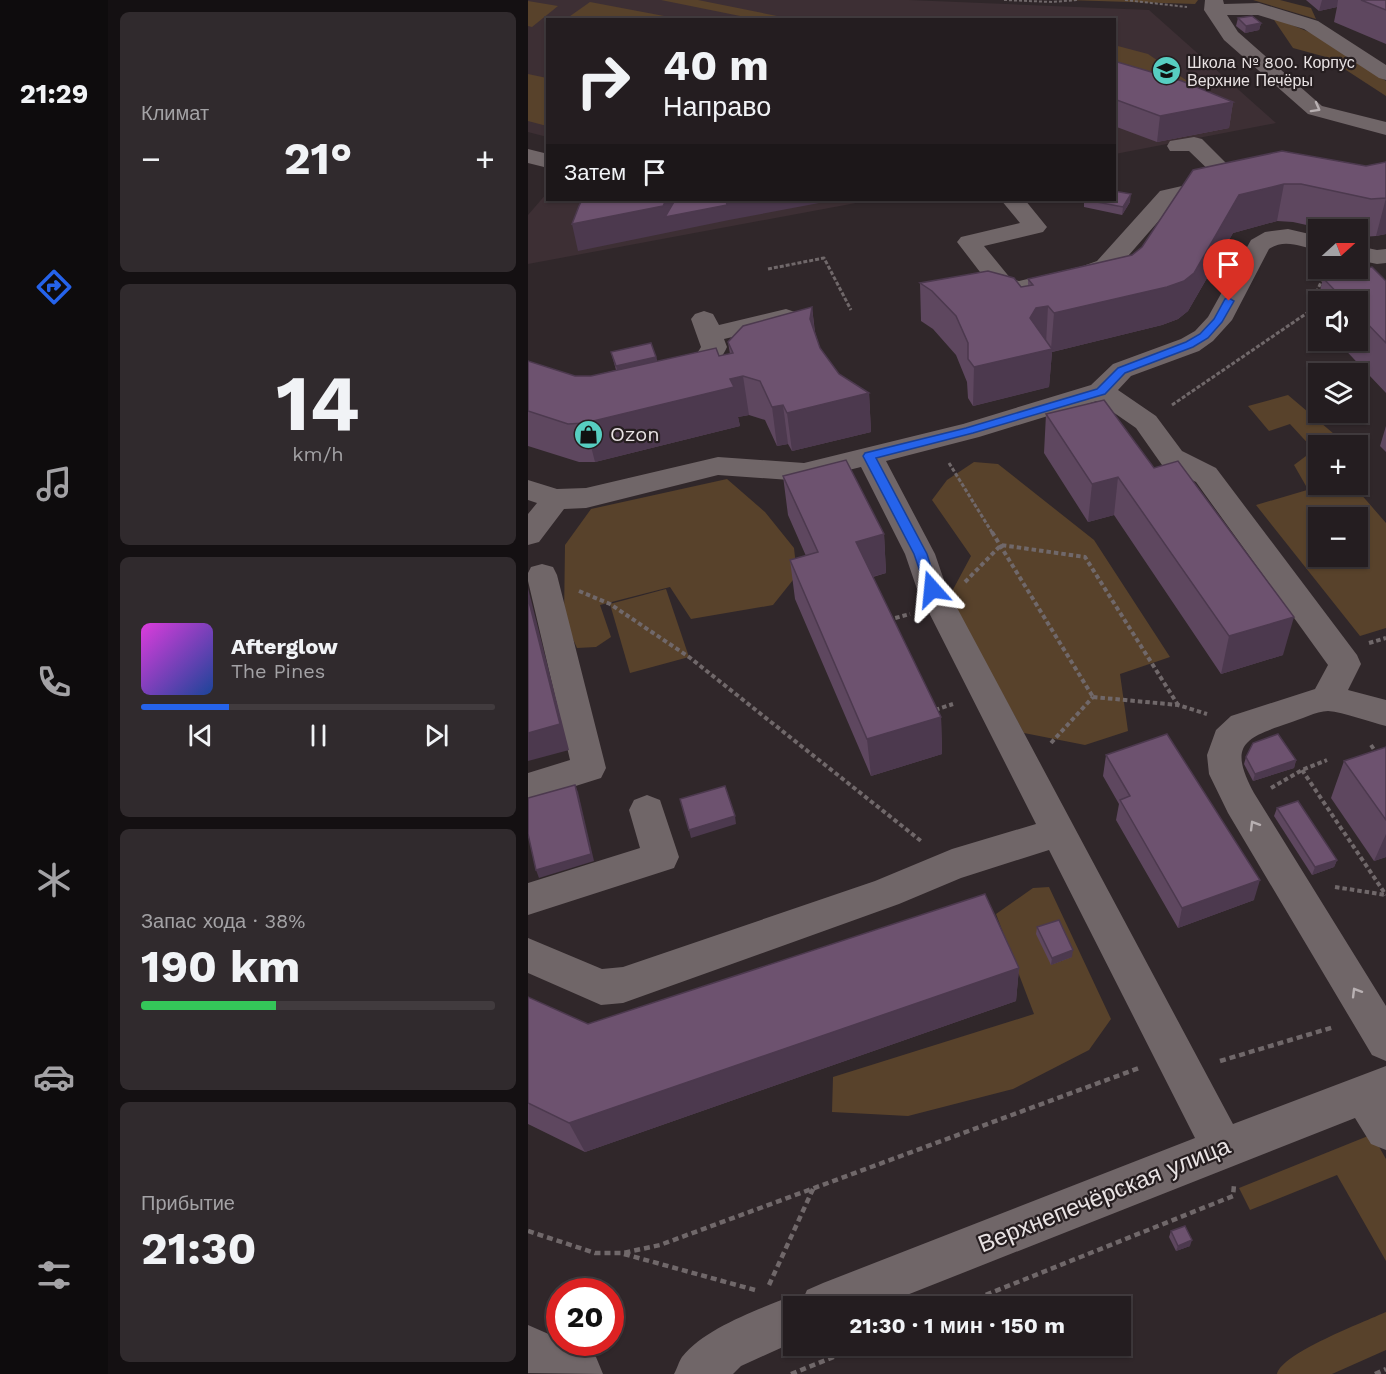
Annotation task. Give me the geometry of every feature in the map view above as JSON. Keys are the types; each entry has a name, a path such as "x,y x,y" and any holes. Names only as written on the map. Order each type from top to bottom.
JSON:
{"street":[{"path":"1214,5 1259,9 1311,25 1386,74"},
{"path":"1214,5 1231,36 1314,110 1386,129"},
{"path":"1015,201 1035,227 969,242 1002,284 1018,290 1091,272 1106,266 1168,196 1236,184 1194,144 1178,146"},
{"path":"528,156 546,160"},
{"path":"528,490 556,499 586,498 718,466 740,465 779,472 804,472 935,439 1101,391 1122,370 1190,345 1204,336 1219,320 1259,245 1269,231 1308,240"},
{"path":"658,379 692,371 707,361 714,347 708,327 787,317"},
{"path":"1101,391 1146,422 1172,458 1206,475 1345,664 1327,698"},
{"path":"869,456 920,554 932,589 1232,1163"},
{"path":"528,535 556,499"},
{"path":"528,787 590,768 535,566"},
{"path":"1378,1029 1241,803 1226,774 1224,755 1228,740 1244,725 1327,698 1386,713"},
{"path":"528,898 661,857 647,810"},
{"path":"528,955 601,987 623,985 886,893 952,865 1059,832"},
{"path":"1375,1090 1386,1129"},
{"name":"Верхнепечёрская улица","path":"852,1296 1232,1163 1375,1090"},
{"path":"698,1374 777,1298"},
{"path":"528,1348 579,1374"}],"path":[{"path":"1004,0 1052,2 1077,0"},
{"path":"1125,0 1214,5"},
{"path":"1146,422 1307,313 1322,280 1269,231"},
{"path":"768,269 824,258 851,310"},
{"path":"935,439 1093,697"},
{"path":"958,589 1001,545"},
{"path":"1001,545 1085,557 1178,705"},
{"path":"535,566 610,604 689,657 952,865"},
{"path":"1025,767 1093,697"},
{"path":"1093,697 1178,705 1244,725"},
{"path":"1371,745 1381,760"},
{"path":"1241,803 1256,797 1302,770 1327,760"},
{"path":"1302,770 1386,895"},
{"path":"1212,1064 1378,1029"},
{"path":"528,1231 595,1253 623,1253 660,1245 1148,1065"},
{"path":"983,1296 1233,1196 1232,1163"},
{"path":"623,1253 777,1298 813,1188"},
{"path":"791,1374 836,1356"},
{"path":"1375,1374 1386,1369"}],"shaded area":[{"name":"Школа № 800. Корпус Верхние Печёры","path":"528,0 909,0 1149,10 1276,123 1116,154 1116,18 546,18 546,137 528,132"},
{"path":"661,0 698,0 787,18 750,18"},
{"path":"1066,0 1198,0 1195,4"},
{"path":"1253,0 1280,0 1311,8 1316,19"},
{"path":"528,1 558,6 532,27 528,26"},
{"path":"590,2 675,18 567,18"},
{"path":"1272,17 1319,36 1386,81 1386,96 1326,57 1293,48"},
{"path":"1116,46 1148,54 1196,87 1116,73"},
{"path":"528,74 546,78 546,126 528,121"},
{"path":"546,194 546,201 867,201 528,264 528,215"},
{"path":"1288,395 1308,412 1308,423 1321,423 1335,435 1308,435 1308,444 1290,424 1269,431 1248,406"},
{"path":"1308,454 1308,486 1306,486 1294,465"},
{"path":"974,462 998,464 1094,540 1170,657 1120,674 1128,731 1085,745 1024,733 949,597 971,556 932,500 947,480"},
{"path":"727,479 765,512 794,548 797,575 773,605 691,619 670,587 600,605 611,637 596,647 577,648 564,619 565,545 591,509"},
{"path":"1308,490 1308,495 1362,495 1386,523 1386,628 1360,636 1256,505"},
{"path":"666,589 689,657 630,673 610,604"},
{"path":"1049,887 1111,1019 1089,1050 1013,1089 908,1116 832,1112 833,1077 1034,1014 996,914 1033,888"},
{"path":"1368,1136 1378,1145 1386,1159 1386,1261 1337,1175 1250,1210 1239,1188"},
{"path":"1386,1312 1386,1350 1332,1374 1277,1374 1282,1366 1308,1348"}],"building":[{"path":"1361,0 1386,0 1386,10"},
{"path":"1252,16 1261,23 1246,26 1238,18"},
{"path":"1116,62 1182,81 1233,102 1160,116 1116,100"},
{"path":"1282,151 1366,166 1386,162 1386,198 1371,199 1301,184 1284,184 1239,195 1194,273 1184,281 1054,313 1048,306 1036,308 1030,318 1052,349 974,367 968,359 968,343 956,316 932,291 920,283 988,271 1014,278 1021,287 1033,285 1028,279 1132,255 1142,247 1193,170"},
{"path":"1116,191 1131,194 1123,207 1091,201 1116,201"},
{"path":"582,201 666,201 663,206 572,224"},
{"path":"674,201 726,201 727,205 665,217"},
{"path":"1372,267 1386,281 1386,343 1368,324 1368,291 1335,291 1324,279 1368,279 1368,268"},
{"path":"812,307 810,319 820,348 839,374 869,393 787,413 783,405 772,407 760,381 743,376 730,379 734,387 585,423 568,424 528,411 528,361 575,376 591,376 716,348 719,356 733,353 728,342 743,326"},
{"path":"651,343 656,357 616,366 611,352"},
{"path":"1104,400 1154,468 1178,461 1294,617 1229,636 1118,477 1092,484 1046,414"},
{"path":"846,460 884,534 856,542 941,717 867,739 790,560 818,552 783,476"},
{"path":"528,598 560,724 528,733"},
{"path":"1167,734 1260,880 1182,908 1120,800 1130,796 1106,755"},
{"path":"1278,734 1296,760 1255,774 1246,757 1253,743"},
{"path":"1386,747 1386,820 1344,761"},
{"path":"575,785 591,854 536,870 528,834 528,798"},
{"path":"725,786 735,816 689,830 680,799"},
{"path":"1298,801 1337,860 1315,867 1277,808"},
{"path":"985,894 1019,968 569,1123 528,1103 528,997 588,1024"},
{"path":"1059,920 1073,950 1052,958 1037,927"},
{"path":"1185,1226 1192,1240 1178,1246 1171,1231"}],"place":[{"name":"Школа № 800. Корпус Верхние Печёры","path":"1166,71"},
{"name":"Ozon","path":"589,434"}],"route":[{"path":"932,589 920,554 869,456 969,431 1101,391 1122,370 1190,345 1204,336 1219,320 1229,301"}]}
